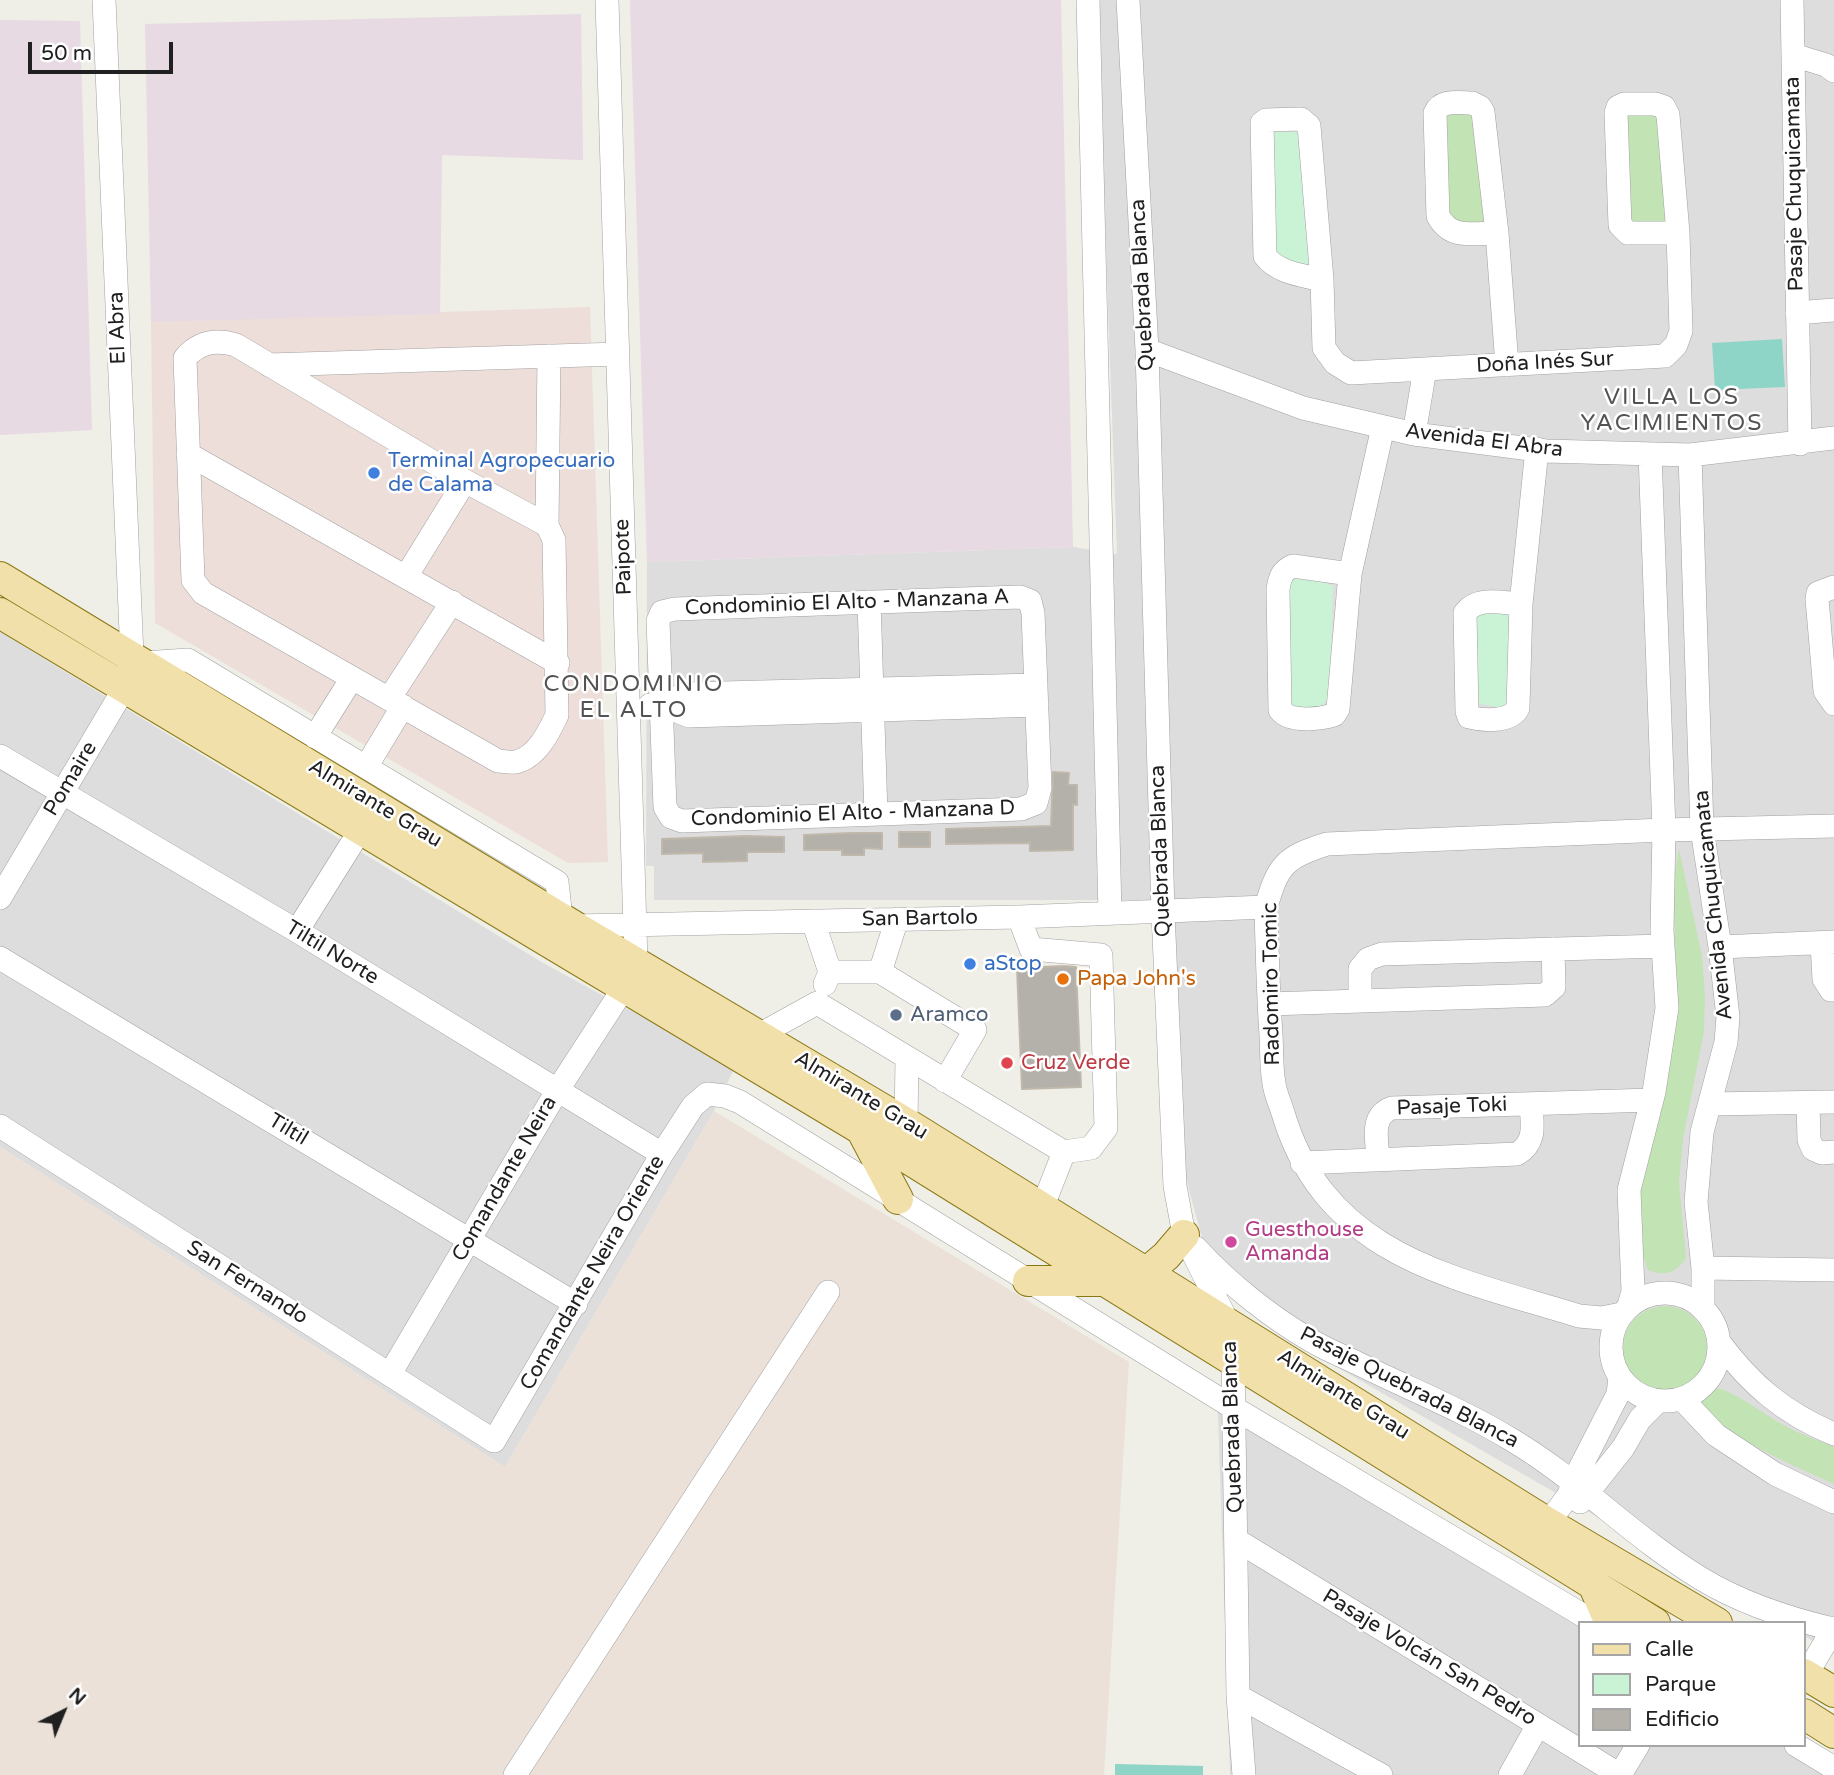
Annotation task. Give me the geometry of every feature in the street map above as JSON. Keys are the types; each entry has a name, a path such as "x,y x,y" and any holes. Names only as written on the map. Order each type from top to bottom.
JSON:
{"main road":[{"name":"Almirante Grau","path":"0,577 567,922 630,974 862,1130 1652,1621"},
{"name":"Almirante Grau","path":"0,613 361,829 630,974 759,1035 1147,1272 1556,1527 1714,1621"},
{"path":"862,1130 898,1199"},
{"path":"1147,1272 1166,1256 1184,1235"},
{"path":"1028,1281 1104,1280"},
{"path":"1593,1584 1609,1621"},
{"path":"1806,1676 1834,1692"},
{"path":"1806,1715 1834,1733"}],"street":[{"name":"El Abra","path":"104,0 138,660"},
{"name":"Paipote","path":"607,0 635,924 630,974"},
{"path":"1088,0 1110,914"},
{"name":"Quebrada Blanca","path":"1128,0 1147,350 1163,912 1174,1186 1184,1235 1228,1323 1233,1362 1238,1541 1238,1696 1244,1775"},
{"name":"Pasaje Chuquicamata","path":"1792,0 1800,444"},
{"name":"Pasaje Chuquicamata","path":"1793,55 1825,65 1834,71"},
{"path":"1497,233 1454,233 1444,228 1438,216 1435,113 1438,107 1444,104 1472,103 1483,112 1497,233 1507,365"},
{"path":"1624,104 1655,104 1664,107 1668,116 1678,233 1628,233 1620,225 1616,113 1618,107 1624,104"},
{"path":"1301,119 1309,127 1322,280 1281,270 1265,256 1261,126 1266,120 1301,119"},
{"name":"Doña Inés Sur","path":"1322,280 1324,348 1335,363 1351,373 1665,356 1676,345 1681,331 1678,233"},
{"name":"Pasaje Chuquicamata","path":"1797,313 1834,310"},
{"path":"547,525 465,481 236,345 223,341 195,346 185,358 184,371 193,580 203,593 498,761 515,762 531,754 548,735 558,715 554,540 547,525 549,356"},
{"name":"Avenida El Abra","path":"1147,350 1303,408 1414,434 1536,449 1690,455 1834,438"},
{"path":"269,365 618,354"},
{"path":"1414,434 1425,369"},
{"path":"1350,574 1293,566 1280,576 1280,710 1285,716 1327,717 1334,715 1338,709 1350,574 1383,427"},
{"path":"1521,604 1477,602 1470,605 1465,613 1469,717 1508,718 1515,714 1518,708 1521,604 1536,449"},
{"path":"188,454 407,575 558,663"},
{"name":"Avenida Chuquicamata","path":"1611,1344 1612,1334 1633,1291 1629,1190 1652,1100 1667,1008 1663,946 1664,830 1650,454"},
{"name":"Avenida Chuquicamata","path":"1690,455 1702,829 1728,1017 1726,1042 1702,1132 1696,1202 1703,1268 1703,1309 1714,1324 1719,1342 1756,1387 1788,1409 1834,1434"},
{"path":"407,575 465,481"},
{"path":"1834,587 1818,593 1816,599 1825,691 1834,704"},
{"name":"Condominio El Alto - Manzana A","path":"662,705 658,621 662,612 675,609 1020,597 1031,601 1037,695"},
{"path":"366,767 396,703 452,602"},
{"path":"869,602 876,814"},
{"name":"Pomaire","path":"0,898 125,687 138,660"},
{"path":"138,660 188,660 556,882 567,922"},
{"path":"316,737 352,678"},
{"path":"628,707 662,705 684,694 872,700 1037,695"},
{"name":"Condominio El Alto - Manzana D","path":"662,705 665,807 671,817 682,821 1021,809 1036,803 1040,788 1037,695"},
{"name":"Tiltil Norte","path":"0,756 297,932 662,1154"},
{"name":"Radomiro Tomic","path":"1625,1310 1601,1318 1579,1317 1440,1273 1366,1235 1328,1201 1302,1163 1291,1139 1273,1083 1266,907 1273,883 1285,863 1299,853 1326,845 1664,830 1834,826"},
{"path":"297,932 361,829"},
{"name":"San Bartolo","path":"567,922 635,924 1019,917 1266,907"},
{"path":"817,1003 1063,1152 1091,1148 1106,1128 1101,955 1031,949 1019,917"},
{"path":"880,971 897,919"},
{"path":"759,1035 817,1003 830,972 813,921"},
{"path":"1720,947 1828,942 1824,979 1831,990 1834,990"},
{"path":"1360,1001 1360,969 1368,959 1382,954 1663,946"},
{"path":"1269,1004 1545,995 1554,987 1553,949"},
{"name":"Tiltil","path":"0,958 576,1304"},
{"path":"830,972 880,971 975,1030 945,1081"},
{"name":"Comandante Neira","path":"390,1374 557,1091 630,974"},
{"path":"905,1123 907,1059"},
{"name":"Comandante Neira Oriente","path":"494,1441 662,1154 693,1106 707,1094 725,1096 740,1102 898,1199"},
{"name":"Pasaje Toki","path":"1378,1159 1376,1121 1383,1111 1392,1108 1652,1100"},
{"path":"1710,1104 1834,1102"},
{"path":"1808,1103 1808,1140 1813,1149 1822,1153 1834,1152"},
{"name":"Pasaje Toki","path":"1302,1163 1517,1154 1533,1139 1531,1104"},
{"name":"San Fernando","path":"0,1126 494,1441"},
{"path":"1042,1208 1063,1152"},
{"path":"898,1199 1234,1408 1593,1621"},
{"name":"Pasaje Quebrada Blanca","path":"1184,1235 1247,1294 1312,1342 1477,1419 1537,1455 1650,1543 1701,1578 1759,1608 1801,1621"},
{"path":"1703,1268 1834,1270"},
{"path":"515,1775 828,1292"},
{"path":"1625,1310 1647,1296 1666,1293 1686,1298 1703,1309"},
{"name":"Radomiro Tomic","path":"1579,1317 1611,1344"},
{"path":"1611,1344 1611,1356 1620,1378 1636,1393 1658,1401 1682,1399 1698,1390 1711,1377 1718,1360 1719,1342"},
{"path":"1556,1527 1580,1487 1618,1394 1620,1378"},
{"path":"1682,1399 1716,1435 1775,1474 1834,1502"},
{"path":"1580,1487 1623,1448 1640,1419 1658,1401"},
{"name":"Pasaje Volcán San Pedro","path":"1238,1541 1620,1775"},
{"name":"Pasaje Quebrada Blanca","path":"1806,1622 1834,1628"},
{"path":"1806,1673 1834,1628"},
{"path":"1238,1696 1381,1775"},
{"path":"1510,1775 1538,1725"},
{"path":"1620,1775 1637,1747"},
{"path":"1799,1747 1834,1768"}],"shaded area":[{"path":"630,0 1061,0 1073,547 647,562"},
{"path":"1097,0 1834,0 1834,1653 1806,1637 1806,1621 1779,1621 1269,1328 1213,1278 1175,1138 1165,900 654,900 654,866 646,866 647,562 1073,547 1117,554"},
{"path":"581,14 583,160 442,155 440,314 151,322 145,24"},
{"path":"0,20 80,21 92,430 0,435"},
{"name":"Terminal Agropecuario de Calama","path":"590,307 608,862 568,863 155,623 151,322"},
{"path":"1782,339 1785,387 1715,390 1712,343"},
{"path":"0,632 543,963 735,1067 714,1111 505,1467 0,1147"},
{"path":"714,1111 1129,1362 1104,1775 0,1775 0,1147 505,1467"},
{"path":"1217,1385 1578,1622 1578,1747 1806,1747 1806,1738 1834,1755 1834,1775 1230,1775"},
{"path":"1115,1764 1203,1766 1203,1775 1115,1775"}],"green space":[{"path":"1627,112 1656,113 1670,225 1629,224"},
{"path":"1447,114 1476,115 1490,226 1449,225"},
{"path":"1271,131 1301,132 1316,269 1276,258"},
{"path":"1303,574 1333,586 1330,698 1318,708 1290,706 1287,582"},
{"path":"1482,608 1509,610 1511,697 1504,708 1475,703 1474,616"},
{"path":"1679,849 1702,956 1704,1031 1683,1139 1679,1182 1686,1258 1675,1270 1660,1273 1648,1270 1640,1245 1639,1183 1677,1002 1673,882"},
{"path":"1665,1306 1681,1309 1695,1318 1704,1332 1707,1348 1704,1364 1695,1378 1681,1387 1665,1390 1649,1387 1635,1378 1626,1364 1623,1348 1626,1332 1635,1318 1649,1309"},
{"path":"1713,1387 1740,1398 1793,1430 1834,1447 1834,1484 1762,1450 1713,1417 1699,1403 1700,1395"}],"building":[{"path":"1053,772 1069,773 1068,785 1077,785 1077,805 1073,804 1073,850 1030,851 1030,843 946,844 946,829 1051,826"},
{"path":"899,832 930,832 930,847 899,847"},
{"path":"882,833 882,849 864,848 864,855 842,855 842,850 804,850 804,835"},
{"path":"784,837 784,852 747,852 747,861 703,862 703,853 662,854 662,839"},
{"path":"1076,967 1081,1087 1022,1089 1017,968"}],"place":[{"name":"Terminal Agropecuario de Calama","path":"374,473"},
{"name":"aStop","path":"970,964"},
{"name":"Papa John's","path":"1063,979"},
{"name":"Aramco","path":"896,1015"},
{"name":"Cruz Verde","path":"1007,1063"},
{"name":"Guesthouse Amanda","path":"1231,1242"}],"district":[{"name":"VILLA LOS YACIMIENTOS","path":"1672,411"},
{"name":"CONDOMINIO EL ALTO","path":"634,698"}]}
